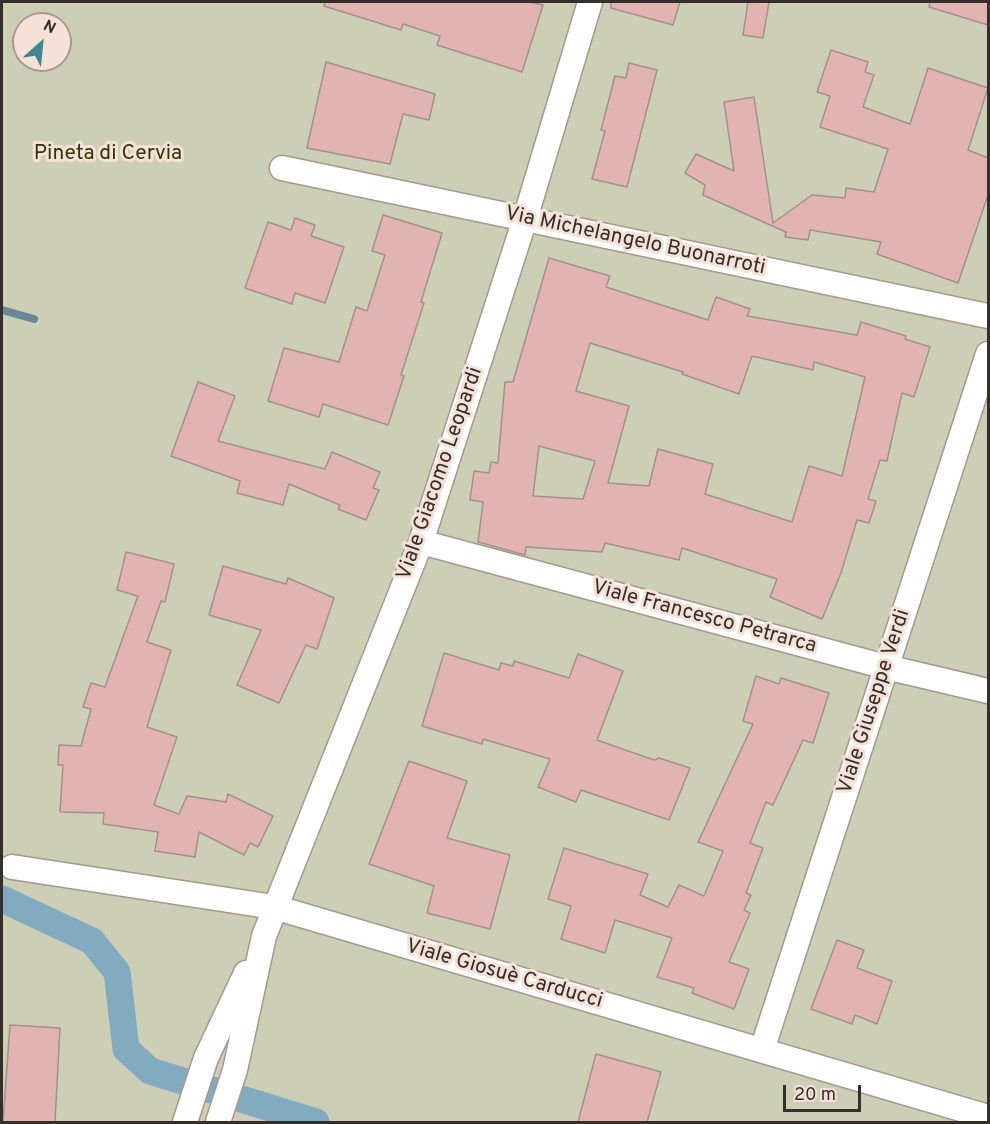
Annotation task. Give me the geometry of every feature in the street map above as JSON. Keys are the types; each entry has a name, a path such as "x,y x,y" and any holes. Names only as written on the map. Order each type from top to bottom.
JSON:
{"street":[{"name":"Viale Giacomo Leopardi","path":"186,1118 206,1058 264,936 421,542 525,219 590,2"},
{"name":"Via Michelangelo Buonarroti","path":"282,168 988,316"},
{"name":"Viale Giuseppe Verdi","path":"762,1050 988,354"},
{"name":"Viale Francesco Petrarca","path":"421,542 886,667 988,691"},
{"name":"Viale Giosuè Carducci","path":"12,867 274,907 988,1117"},
{"name":"Viale Giacomo Leopardi","path":"218,1122 236,1070 264,936"}],"green space":[{"name":"Pineta di Cervia","path":"2,2 988,2 988,1122 2,1122"}],"building":[{"path":"325,2 530,2 543,5 522,72 437,45 440,36 403,24 401,30 324,6"},
{"path":"611,2 680,2 673,25 611,8"},
{"path":"748,2 769,2 763,38 743,35"},
{"path":"930,2 988,2 988,25 929,7"},
{"path":"831,50 868,62 865,72 874,75 863,107 910,124 928,68 988,88 968,150 988,158 988,195 958,283 877,254 881,242 810,230 808,240 785,237 786,232 703,195 705,185 685,173 696,154 734,171 724,102 754,97 773,223 812,195 845,198 846,188 874,192 888,149 820,127 830,96 817,92"},
{"path":"326,62 435,94 429,120 403,114 390,164 307,148"},
{"path":"629,63 657,70 627,187 592,179 605,131 601,130 615,76 626,78"},
{"path":"383,215 442,233 421,302 424,303 401,375 404,376 388,425 323,404 319,417 268,401 284,348 339,362 356,307 367,311 385,255 372,251"},
{"path":"295,218 315,225 311,236 344,247 325,303 295,293 292,304 245,288 268,222 291,230"},
{"path":"549,258 610,276 606,287 708,320 716,297 750,309 747,316 857,335 861,322 906,336 905,339 930,347 914,397 902,393 887,461 880,460 868,499 876,501 869,523 857,520 841,573 822,619 770,597 777,579 682,548 679,560 605,543 602,552 526,547 525,555 478,542 483,502 470,500 474,471 489,473 491,462 498,463 505,382 513,382","holes":["590,343 683,372 682,374 739,394 752,356 813,370 814,362 865,377 842,476 809,466 792,522 705,494 713,464 658,449 649,486 608,483 629,406 576,391","539,446 595,461 583,499 533,496"]},
{"path":"198,382 235,396 218,441 325,469 332,452 380,472 373,488 379,490 366,520 338,509 340,505 289,484 283,505 237,493 240,481 171,456"},
{"path":"126,552 174,564 165,602 161,601 147,642 171,650 147,727 177,737 154,805 179,814 187,796 226,802 228,794 273,816 258,847 250,843 244,855 199,832 195,857 155,851 158,832 103,824 104,813 60,812 63,765 58,765 59,745 81,746 91,709 83,707 91,683 105,687 138,596 117,590"},
{"path":"223,566 286,584 288,578 334,598 317,649 306,645 279,703 237,685 261,630 209,615"},
{"path":"444,653 499,670 501,663 513,666 514,661 569,678 578,654 623,671 597,740 654,760 659,758 690,768 669,820 581,790 576,802 538,787 550,759 483,739 482,744 422,726"},
{"path":"756,676 779,684 781,678 829,693 813,743 803,740 773,805 766,802 750,843 763,848 746,893 751,895 744,910 750,913 729,962 749,969 734,1009 692,993 694,988 657,977 672,938 615,920 605,953 561,939 571,906 548,899 564,848 648,874 640,895 668,907 679,885 704,896 723,851 698,842 753,724 743,721"},
{"path":"409,761 467,781 447,838 510,855 490,929 427,913 434,886 369,864"},
{"path":"837,940 864,950 857,968 892,981 877,1024 855,1015 852,1024 811,1009"},
{"path":"10,1025 60,1028 55,1122 3,1122"},
{"path":"596,1054 661,1072 647,1122 578,1122"}],"waterway":[{"path":"2,310 34,319"},
{"path":"2,899 92,941 117,972 126,1049 150,1071 316,1122"}]}
